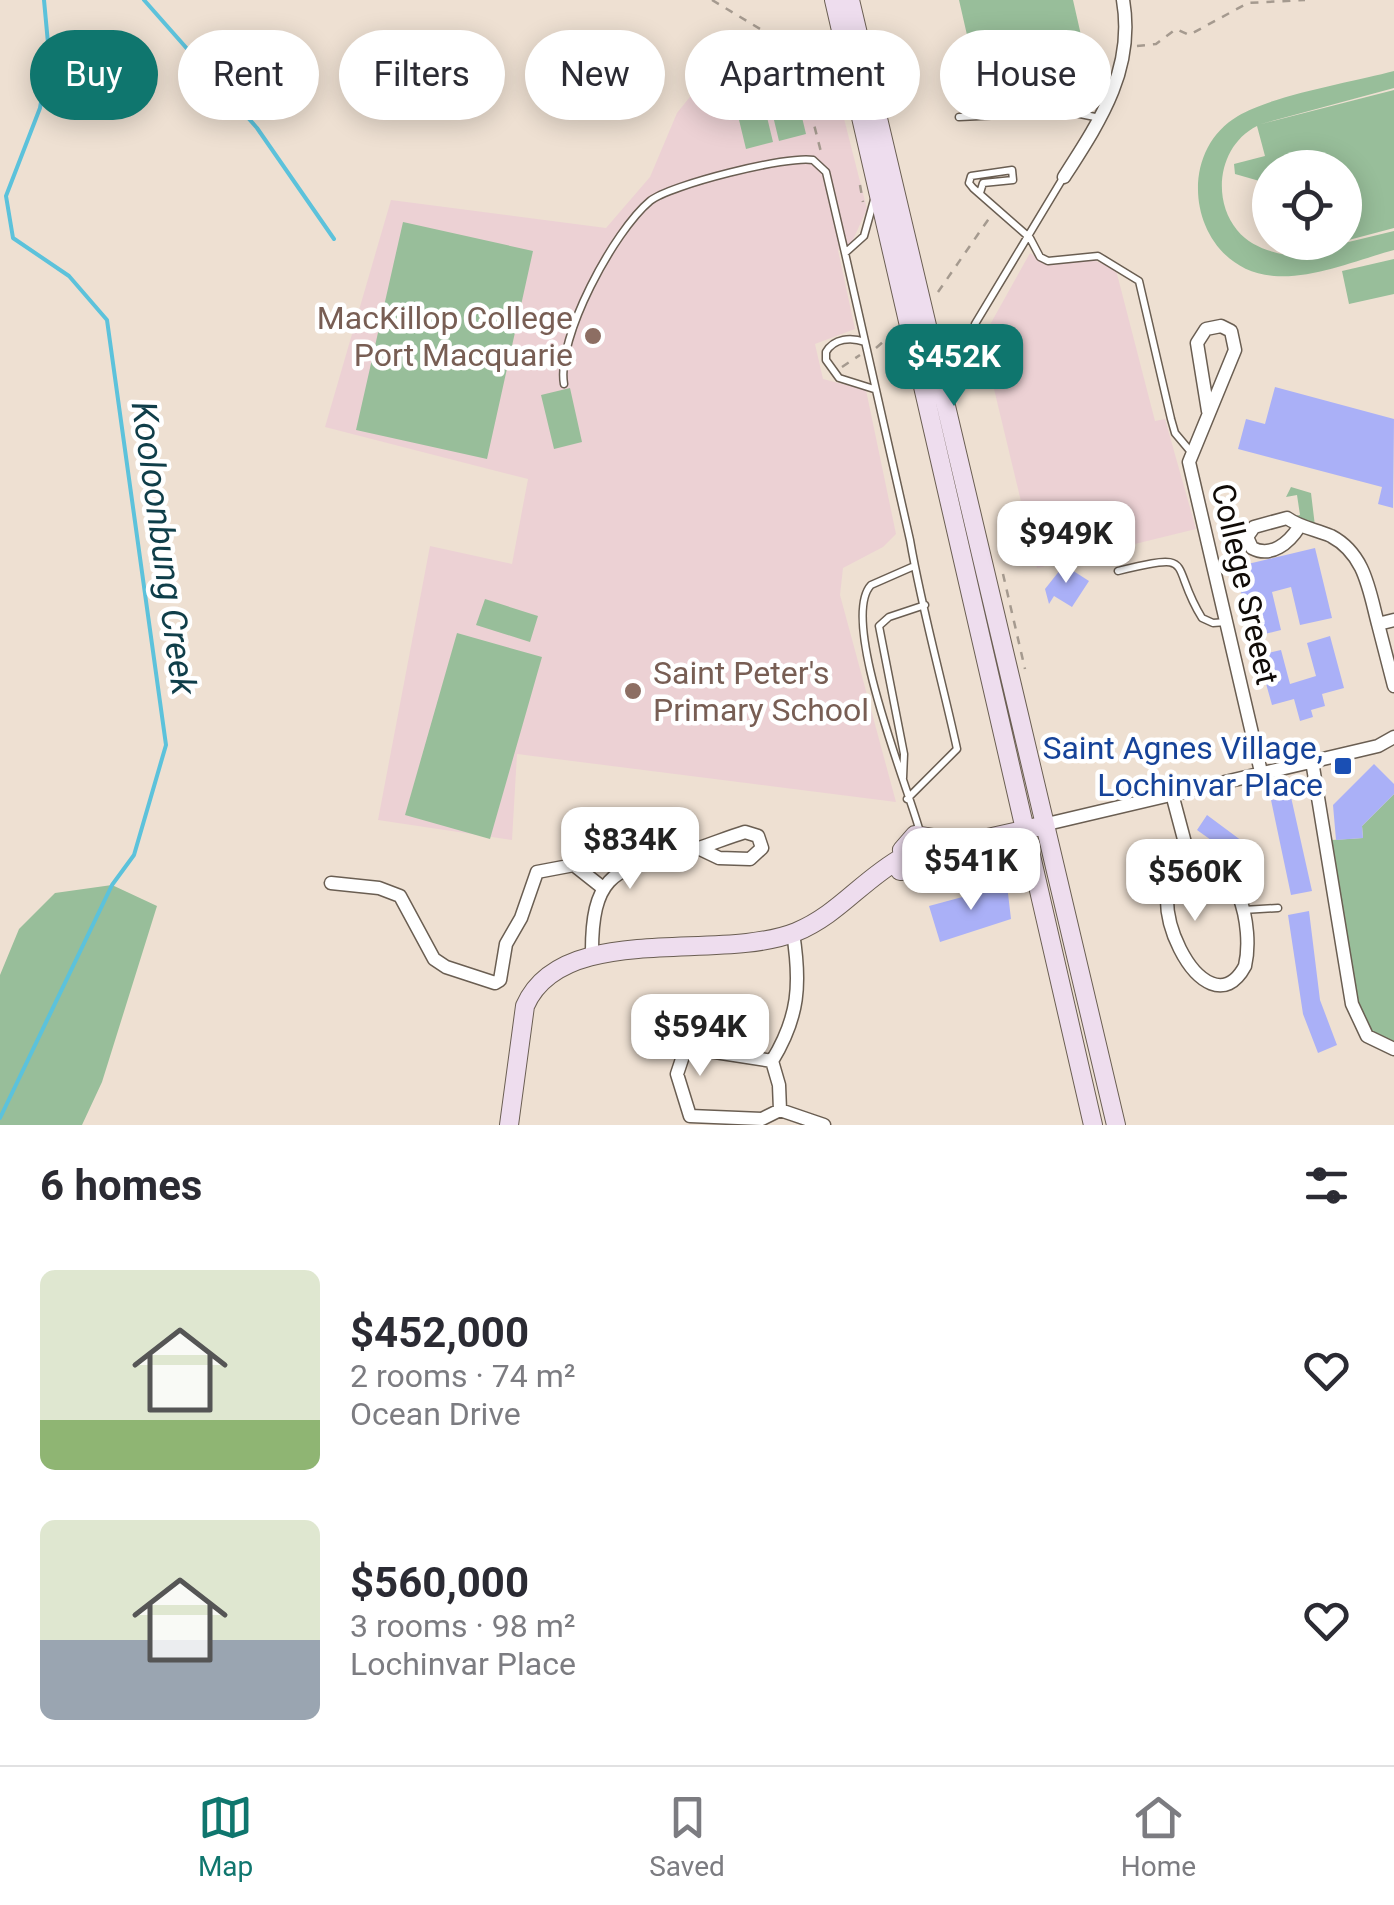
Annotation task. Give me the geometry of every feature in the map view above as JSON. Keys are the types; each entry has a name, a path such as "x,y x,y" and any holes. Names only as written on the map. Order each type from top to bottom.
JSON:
{"main road":[{"path":"834,0 1093,1125"},
{"path":"850,0 1116,1125"},
{"path":"509,1125 521,1020 532,991 561,964 592,955 725,946 793,933 830,914 848,898 906,862 926,843 965,843 1047,824"},
{"path":"906,862 924,872 926,843"}],"street":[{"path":"1111,92 1126,48 1123,0"},
{"path":"1064,177 1101,120"},
{"name":"College Sreeet","path":"1208,411 1198,343 1206,329 1221,326 1230,332 1235,350 1216,404 1208,411 1192,453 1190,474 1261,772"},
{"path":"1299,527 1284,546 1260,552 1252,548 1247,538 1254,526 1287,518 1299,527 1337,540 1360,562 1394,686"},
{"path":"1378,624 1394,620"},
{"path":"1047,824 1378,746 1394,737"},
{"path":"1312,761 1352,1004 1367,1036 1394,1049"},
{"path":"1172,794 1188,858"},
{"path":"592,955 592,918 603,888 640,862 698,848"},
{"path":"1188,858 1209,858 1218,863 1232,883 1242,910 1248,956 1241,975 1223,986 1203,982 1183,955 1164,891 1172,870 1188,858"},
{"path":"331,882 379,888 400,896 434,959 495,983 500,980 506,944 522,918 537,872 574,865 603,888"},
{"path":"772,1061 789,1034 800,996 793,933"},
{"path":"654,1018 684,1053"},
{"path":"684,1053 702,1050 772,1061"},
{"path":"684,1053 677,1074 690,1116 762,1119 780,1110 824,1125"},
{"path":"772,1061 780,1085 780,1110"}],"lane":[{"path":"564,384 561,368 584,295 650,201 688,186 805,158 818,162 826,172 910,540 912,567 925,606 958,749 908,801"},
{"path":"980,194 983,183 1013,180 1014,172 1004,169 972,176 969,182 980,194 1030,238 1036,252 1048,261 1098,256 1139,281 1175,433 1192,453"},
{"path":"975,324 1030,238 1032,224 1064,177"},
{"path":"845,253 860,243 868,228 878,185"},
{"path":"865,342 836,342 826,352 826,360 840,378 876,389"},
{"path":"1118,570 1163,560 1176,562 1202,618 1213,624 1227,622"},
{"path":"912,567 871,585 860,611 902,785 926,843"},
{"path":"902,785 904,754 879,626 888,616 925,606"},
{"path":"1242,910 1278,908"}],"path":[{"path":"712,0 794,50 826,172"},
{"path":"1126,48 1156,44 1176,30 1189,35 1248,3 1305,0"},
{"path":"938,292 996,207"}],"shaded area":[{"name":"MacKillop College Port Macquarie","path":"685,103 685,120 844,120 867,209 852,242 838,250 855,329 815,344 823,379 866,390 896,534 883,547 843,568 840,595 896,802 517,754 512,840 378,820 430,546 512,564 528,479 325,427 391,200 606,228 650,177"},
{"path":"1030,253 1048,265 1092,259 1116,270 1155,421 1165,419 1196,529 1037,568 982,339"}],"green space":[{"path":"959,0 1073,0 1080,30 966,30"},
{"path":"1394,71 1394,88 1261,124 1394,90 1394,228 1362,236 1362,150 1263,150 1257,126 1234,146 1223,173 1222,188 1229,217 1252,242 1252,260 1360,260 1289,276 1246,269 1225,254 1209,233 1200,209 1198,183 1204,157 1217,134 1238,116 1314,90"},
{"path":"739,120 768,120 773,142 746,149"},
{"path":"774,120 803,120 806,134 779,141"},
{"path":"1252,159 1252,179 1235,174 1234,164"},
{"path":"403,222 533,251 487,459 356,430"},
{"path":"1394,231 1394,250 1362,259 1362,239"},
{"path":"1394,259 1394,294 1349,304 1342,271"},
{"path":"570,388 582,442 554,449 541,395"},
{"path":"1291,487 1311,493 1315,526 1289,517 1300,515 1297,495 1286,497"},
{"path":"485,599 538,616 530,642 476,625"},
{"path":"457,633 542,657 490,839 405,815"},
{"path":"1394,794 1394,1041 1387,1042 1372,1037 1358,1018 1334,887 1332,840 1363,838 1362,826"},
{"path":"112,885 157,906 102,1082 82,1125 0,1125 0,975 19,929 55,893"}],"building":[{"path":"1275,387 1394,419 1393,508 1378,504 1382,487 1238,449 1246,419 1265,424"},
{"path":"1315,548 1332,618 1300,625 1291,587 1272,592 1281,630 1252,637 1235,567"},
{"path":"1064,565 1089,581 1072,607 1054,596 1049,604 1045,589"},
{"path":"1330,636 1344,688 1322,694 1325,706 1311,710 1313,717 1300,721 1294,699 1272,705 1258,655 1281,650 1290,684 1316,676 1307,643"},
{"path":"1374,764 1394,784 1394,794 1362,826 1363,838 1336,840 1333,805"},
{"path":"1291,797 1312,891 1291,895 1271,800"},
{"path":"1207,815 1242,841 1232,855 1197,830"},
{"path":"1007,885 1011,919 940,942 929,906"},
{"path":"1309,911 1320,1000 1337,1045 1318,1053 1303,1014 1288,915"}],"waterway":[{"name":"Kooloonbung Creek","path":"0,1118 112,885 134,855 166,745 107,320 69,276 13,238 6,196 40,108 49,54 44,0"},
{"path":"144,0 257,128 334,239"}],"place":[{"name":"MacKillop College Port Macquarie","path":"593,336"},
{"name":"Saint Peter's Primary School","path":"633,691"},
{"name":"Saint Agnes Village, Lochinvar Place","path":"1343,766"}]}
